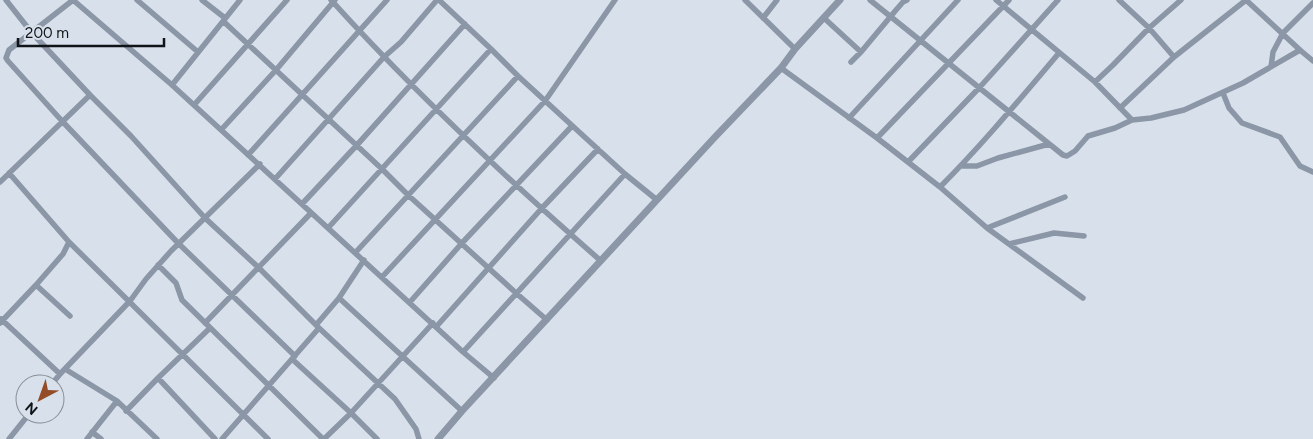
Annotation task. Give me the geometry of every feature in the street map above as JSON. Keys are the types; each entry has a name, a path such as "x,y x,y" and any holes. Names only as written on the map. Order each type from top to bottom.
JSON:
{"street":[{"path":"6,0 32,33 131,136 205,218 317,327 395,399 416,428 419,439"},
{"path":"377,439 178,244 8,61 6,58 9,50 73,0 260,164 463,352 494,378"},
{"path":"137,0 198,52"},
{"path":"202,0 248,45 382,168 408,195 547,320"},
{"path":"172,85 240,0"},
{"path":"194,105 287,0"},
{"path":"248,154 387,0"},
{"path":"275,179 384,57 438,0 466,24 518,76 598,150 657,200"},
{"path":"382,277 545,101 615,0"},
{"path":"745,0 795,49"},
{"path":"763,18 777,0"},
{"path":"438,439 781,68 795,49 840,0"},
{"path":"870,0 1049,144 1067,156 1088,136 1115,128 1132,120 1151,118 1184,110 1222,93 1300,50"},
{"path":"852,62 906,0"},
{"path":"849,118 958,0"},
{"path":"996,0 1095,82 1132,120"},
{"path":"877,138 1009,0"},
{"path":"908,162 980,88 1058,0"},
{"path":"1120,0 1149,28 1174,57"},
{"path":"1095,82 1149,28 1181,0"},
{"path":"1120,108 1174,57 1246,0 1313,61"},
{"path":"221,130 276,70 333,1 359,31 435,110 601,261"},
{"path":"1271,67 1273,52 1283,34 1313,3"},
{"path":"824,18 861,52"},
{"path":"302,204 466,24"},
{"path":"328,228 491,49"},
{"path":"940,187 962,166 1059,54"},
{"path":"781,68 908,162 940,187 986,228 1083,298"},
{"path":"355,253 518,76"},
{"path":"1222,93 1229,108 1242,123 1280,137 1300,166 1313,171"},
{"path":"0,182 90,95"},
{"path":"410,302 462,243 572,126"},
{"path":"962,166 976,166 1049,144"},
{"path":"158,265 176,283 181,298 324,439 351,413 402,356 489,268 542,208 598,150"},
{"path":"69,242 63,254 1,321 60,374 130,301 146,279 178,244 260,164"},
{"path":"9,173 69,242 268,439"},
{"path":"463,352 625,174"},
{"path":"986,228 1065,198"},
{"path":"205,323 231,294 312,213"},
{"path":"1009,244 1054,233 1084,236"},
{"path":"222,439 294,358 339,298 364,260"},
{"path":"36,285 70,316"},
{"path":"339,298 462,411"},
{"path":"126,411 210,328"},
{"path":"65,369 117,401 157,439"},
{"path":"158,378 215,439"},
{"path":"87,439 117,401"},
{"path":"9,439 21,424"},
{"path":"92,432 101,439"}]}
